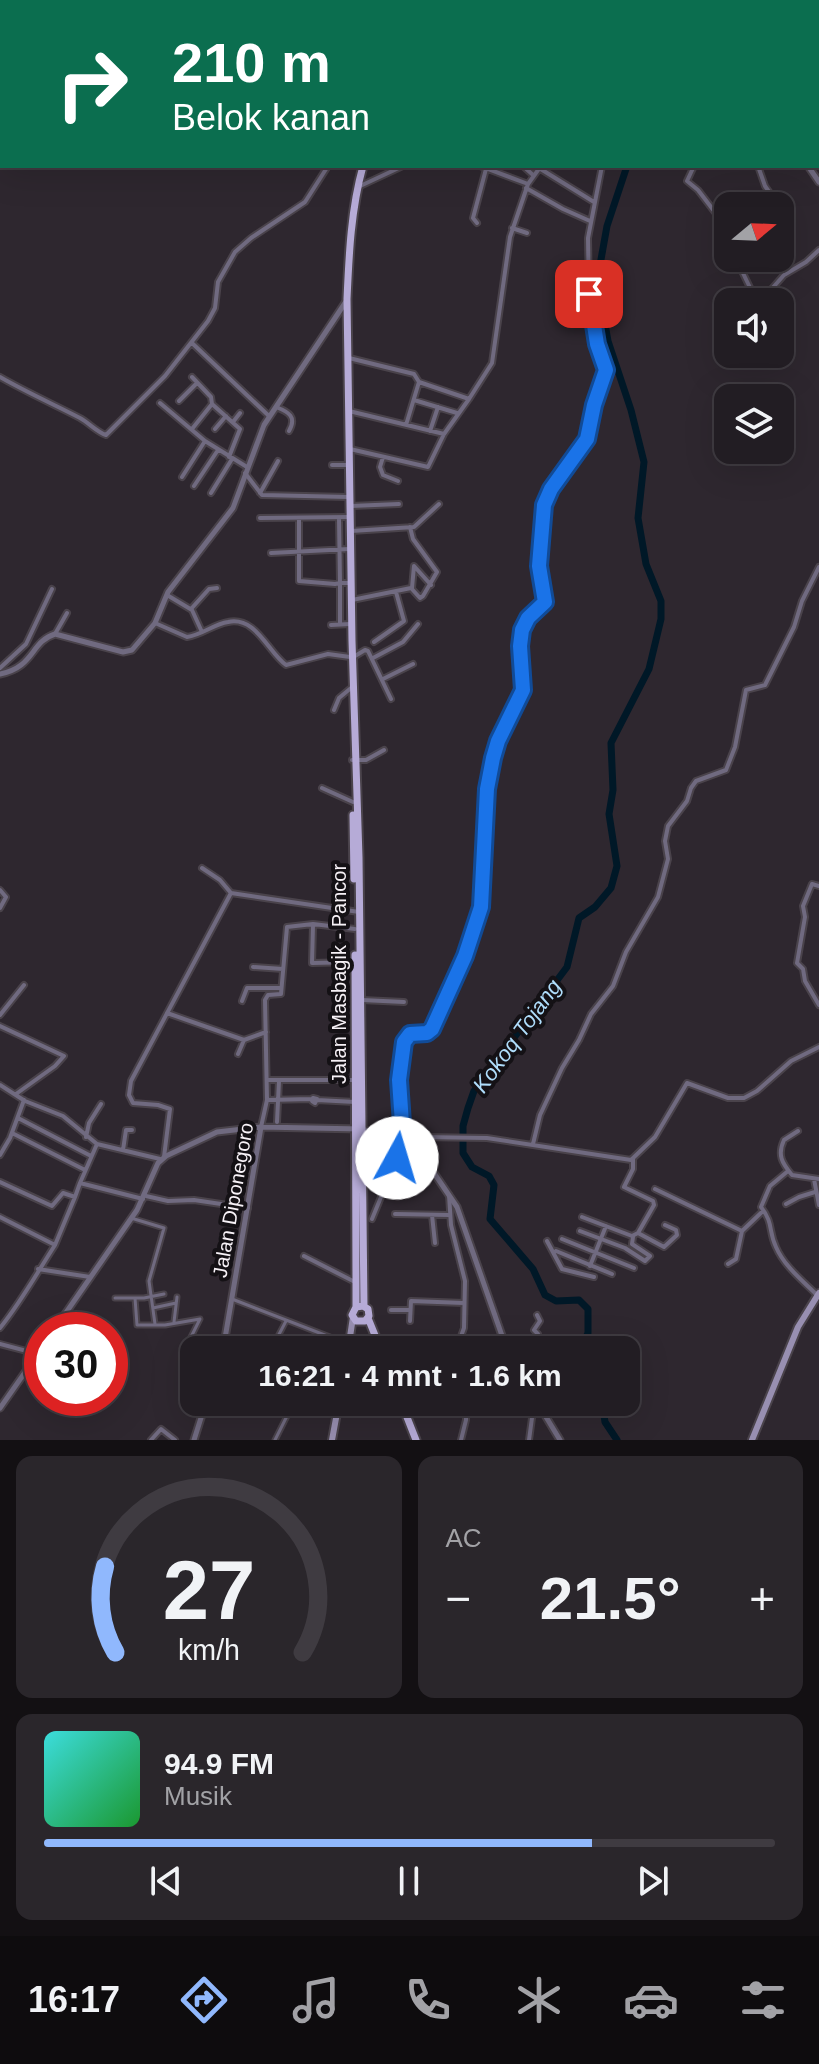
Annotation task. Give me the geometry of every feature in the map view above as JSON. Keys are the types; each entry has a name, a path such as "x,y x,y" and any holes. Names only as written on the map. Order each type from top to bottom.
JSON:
{"main road":[{"name":"Jalan Masbagik - Pancor","path":"360,1306 356,1283 360,1000 347,299 349,249 363,168"},
{"name":"Jalan Masbagik - Pancor","path":"352,656 356,828"},
{"name":"Jalan Masbagik - Pancor","path":"357,912 355,1102 360,1306"},
{"path":"752,1440 798,1327 818,1294"},
{"path":"350,1336 352,1312 360,1306 369,1311 368,1318 375,1336"},
{"path":"353,1317 360,1323 368,1318"},
{"path":"332,1440 336,1416"},
{"path":"407,1416 416,1440"}],"street":[{"path":"0,377 81,418 104,435 157,384 192,343 212,313 218,282 235,252 305,202 327,168"},
{"path":"358,187 399,168"},
{"path":"525,168 533,175"},
{"path":"350,449 428,467 444,434 492,363 512,228 527,186 539,168"},
{"path":"542,168 594,202"},
{"path":"502,1336 457,1207 406,1139 398,1087 404,1042 410,1034 427,1033 432,1029 465,956 481,907 487,789 491,767 498,741 523,690 522,630 528,618 545,602 539,566 544,505 551,489 587,439 605,374 590,307 590,221 602,168"},
{"path":"693,168 687,181 714,209"},
{"path":"759,168 770,192"},
{"path":"477,223 473,218 486,169 527,186 563,209 590,221"},
{"path":"512,228 527,233"},
{"path":"794,269 819,250"},
{"path":"742,272 755,298 762,300 789,272"},
{"path":"55,634 126,653 132,650 155,623 166,595 228,515 260,431 347,299"},
{"path":"192,343 269,416"},
{"path":"349,358 414,374 419,382 469,399"},
{"path":"192,377 212,397 212,404 192,429"},
{"path":"406,425 419,382"},
{"path":"179,401 197,383"},
{"path":"414,400 458,413"},
{"path":"160,403 246,470 258,491"},
{"path":"211,493 230,458 240,429 212,404"},
{"path":"276,407 290,414 293,423 289,431"},
{"path":"430,431 438,407"},
{"path":"349,411 444,434"},
{"path":"233,422 240,413"},
{"path":"215,429 226,416"},
{"path":"182,477 205,441"},
{"path":"194,486 218,450"},
{"path":"383,457 380,467 383,475 398,481"},
{"path":"258,491 278,461"},
{"path":"332,465 350,465"},
{"path":"241,487 270,496 399,504"},
{"path":"351,531 416,526 439,504"},
{"path":"260,518 350,517"},
{"path":"339,518 340,624"},
{"path":"299,519 298,576 301,583 352,583"},
{"path":"410,527 413,539 437,572 431,585 421,598 412,588 414,566 431,585"},
{"path":"271,553 351,549"},
{"path":"533,1144 540,1115 562,1068 591,1014 613,986 626,952 658,897 668,859 665,841 668,826 687,801 696,781 726,770 735,747 746,690 765,685 819,567"},
{"path":"191,609 209,589 217,588"},
{"path":"352,600 412,588"},
{"path":"0,671 26,644 52,589"},
{"path":"374,642 404,621 396,592"},
{"path":"166,595 191,609 202,632"},
{"path":"0,671 22,666 43,640 55,634 67,613"},
{"path":"155,623 180,636 191,637 226,622 242,623 259,633 274,655 286,665 328,654 352,656 365,650 373,658 391,699"},
{"path":"331,625 352,624"},
{"path":"373,658 403,642 418,624"},
{"path":"383,679 413,664"},
{"path":"334,710 339,698 351,688"},
{"path":"354,760 366,760 384,750"},
{"path":"322,788 353,802"},
{"path":"202,868 220,880 231,893 357,912"},
{"path":"819,886 812,884 803,906 805,917 797,963 803,969 805,981 819,1005"},
{"path":"0,890 6,897 0,908"},
{"path":"66,1312 144,1198 162,1158 170,1109 133,1103 129,1095 134,1074 231,893"},
{"path":"313,924 312,963 355,962"},
{"path":"267,1100 265,1000 268,995 281,994 287,927 313,924 355,929"},
{"path":"253,967 283,969"},
{"path":"0,1015 24,985"},
{"path":"242,1001 247,988 281,988"},
{"path":"360,1000 404,1002"},
{"path":"167,1013 244,1040 266,1032"},
{"path":"0,1026 64,1056 16,1094"},
{"path":"238,1054 244,1040"},
{"path":"580,1231 625,1248 645,1261 650,1256 632,1244 654,1205 653,1201 624,1187 633,1169 633,1159 655,1137 685,1084 692,1083 724,1097 744,1098 757,1091 791,1061 819,1047"},
{"path":"267,1080 355,1080"},
{"path":"277,1122 279,1080"},
{"path":"0,1085 24,1100 63,1116 97,1144 162,1158 217,1132 261,1127 358,1129 406,1139 472,1138 533,1144 605,1158 633,1159"},
{"path":"0,1154 12,1133 24,1100"},
{"name":"Jalan Diponegoro","path":"225,1336 267,1100 355,1102"},
{"path":"86,1137 89,1123 101,1104"},
{"path":"18,1118 91,1156"},
{"path":"123,1150 126,1130 132,1130"},
{"path":"798,1131 785,1138 780,1158 793,1176 817,1179 815,1192 819,1205"},
{"path":"12,1133 85,1170"},
{"path":"372,1219 406,1139"},
{"path":"0,1328 55,1245 97,1144"},
{"path":"788,1171 770,1186 761,1206 770,1218 772,1237 781,1256 818,1294"},
{"path":"0,1182 51,1206 64,1193 75,1197"},
{"path":"80,1183 144,1198 194,1200 248,1208"},
{"path":"655,1189 742,1231"},
{"path":"448,1192 449,1215 465,1276 461,1336"},
{"path":"786,1204 815,1192"},
{"path":"728,1264 735,1259 742,1231 763,1211"},
{"path":"395,1214 449,1215"},
{"path":"432,1215 435,1243"},
{"path":"0,1217 55,1245"},
{"path":"582,1217 664,1247 677,1235 676,1230 665,1225"},
{"path":"131,1218 164,1228 150,1272 155,1325"},
{"path":"590,1266 606,1226"},
{"path":"562,1239 634,1268"},
{"path":"547,1241 562,1269 594,1277"},
{"path":"554,1250 612,1274"},
{"path":"304,1256 356,1283"},
{"path":"38,1269 90,1277"},
{"path":"115,1298 164,1294"},
{"path":"174,1322 177,1297"},
{"path":"135,1298 136,1325 200,1320 192,1336"},
{"path":"232,1299 330,1336"},
{"path":"410,1321 411,1301 464,1303"},
{"path":"153,1308 176,1303"},
{"path":"391,1310 410,1310"},
{"path":"537,1315 540,1321 534,1330 538,1336"},
{"path":"278,1336 286,1321"},
{"path":"0,1344 24,1348"},
{"path":"0,1408 24,1374"},
{"path":"194,1440 202,1416"},
{"path":"275,1440 287,1416"},
{"path":"461,1440 466,1416"},
{"path":"529,1440 534,1416"},
{"path":"544,1416 560,1440"},
{"path":"151,1440 161,1429 175,1440"}],"waterway":[{"name":"Kokoq Tojang","path":"587,1336 588,1309 579,1300 556,1301 545,1295 533,1269 490,1219 494,1185 489,1176 472,1167 463,1153 463,1126 474,1091 567,967 579,918 595,907 611,888 617,866 609,814 613,790 611,743 649,669 661,619 661,601 646,564 638,518 644,462 608,341 602,307 600,265 607,226 626,168"},
{"name":"Kokoq Tojang","path":"604,1416 617,1440"}],"route":[{"path":"397,1158 403,1138 398,1087 404,1042 410,1034 427,1033 432,1029 465,956 481,907 489,777 498,741 523,690 520,660 522,630 546,598 539,566 544,505 551,489 587,439 597,393 606,370 599,352 589,294"}]}
